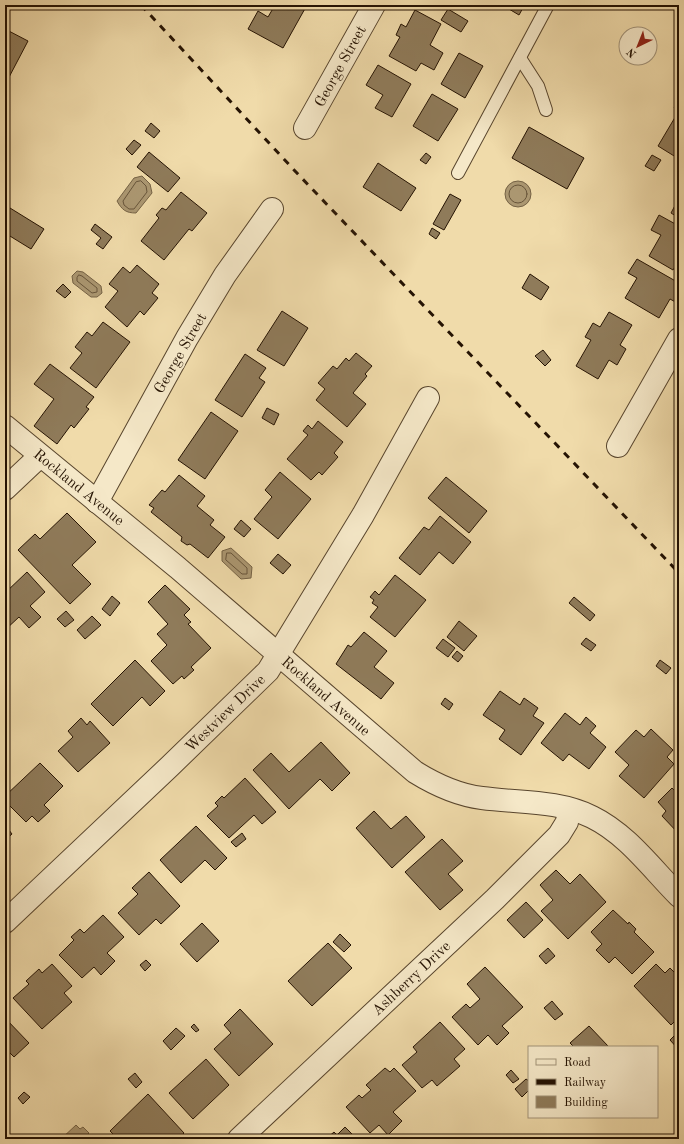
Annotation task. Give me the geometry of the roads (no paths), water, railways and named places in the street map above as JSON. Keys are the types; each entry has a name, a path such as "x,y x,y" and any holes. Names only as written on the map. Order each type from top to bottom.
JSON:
{"street":[{"name":"George Street","path":"305,128 374,5"},
{"name":"George Street","path":"97,502 187,338 226,275 272,209"},
{"path":"618,446 679,339"},
{"name":"Westview Drive","path":"5,922 170,767 268,671 363,515 428,398"},
{"name":"Rockland Avenue","path":"5,426 178,568 394,756 433,784 456,792 481,798 540,803 569,809 592,817 616,832 679,896"},
{"path":"5,490 40,456"},
{"name":"Ashberry Drive","path":"239,1139 495,899 560,835 567,822 569,809"}],"lane":[{"path":"458,173 548,5"},
{"path":"520,58 538,86 546,110"}],"water":[{"path":"142,176 150,184 152,193 136,213 127,212 117,201 134,178"},
{"path":"518,181 527,185 531,194 527,203 518,207 509,203 505,194 509,185"},
{"path":"77,271 83,272 101,286 102,293 97,297 91,297 73,283 72,276"},
{"path":"231,548 252,567 251,578 241,579 222,561 222,551"},
{"path":"76,1125 80,1129 83,1127 89,1133 86,1136 88,1139 61,1139"}],"railway":[{"path":"141,5 295,171 679,573"}]}
